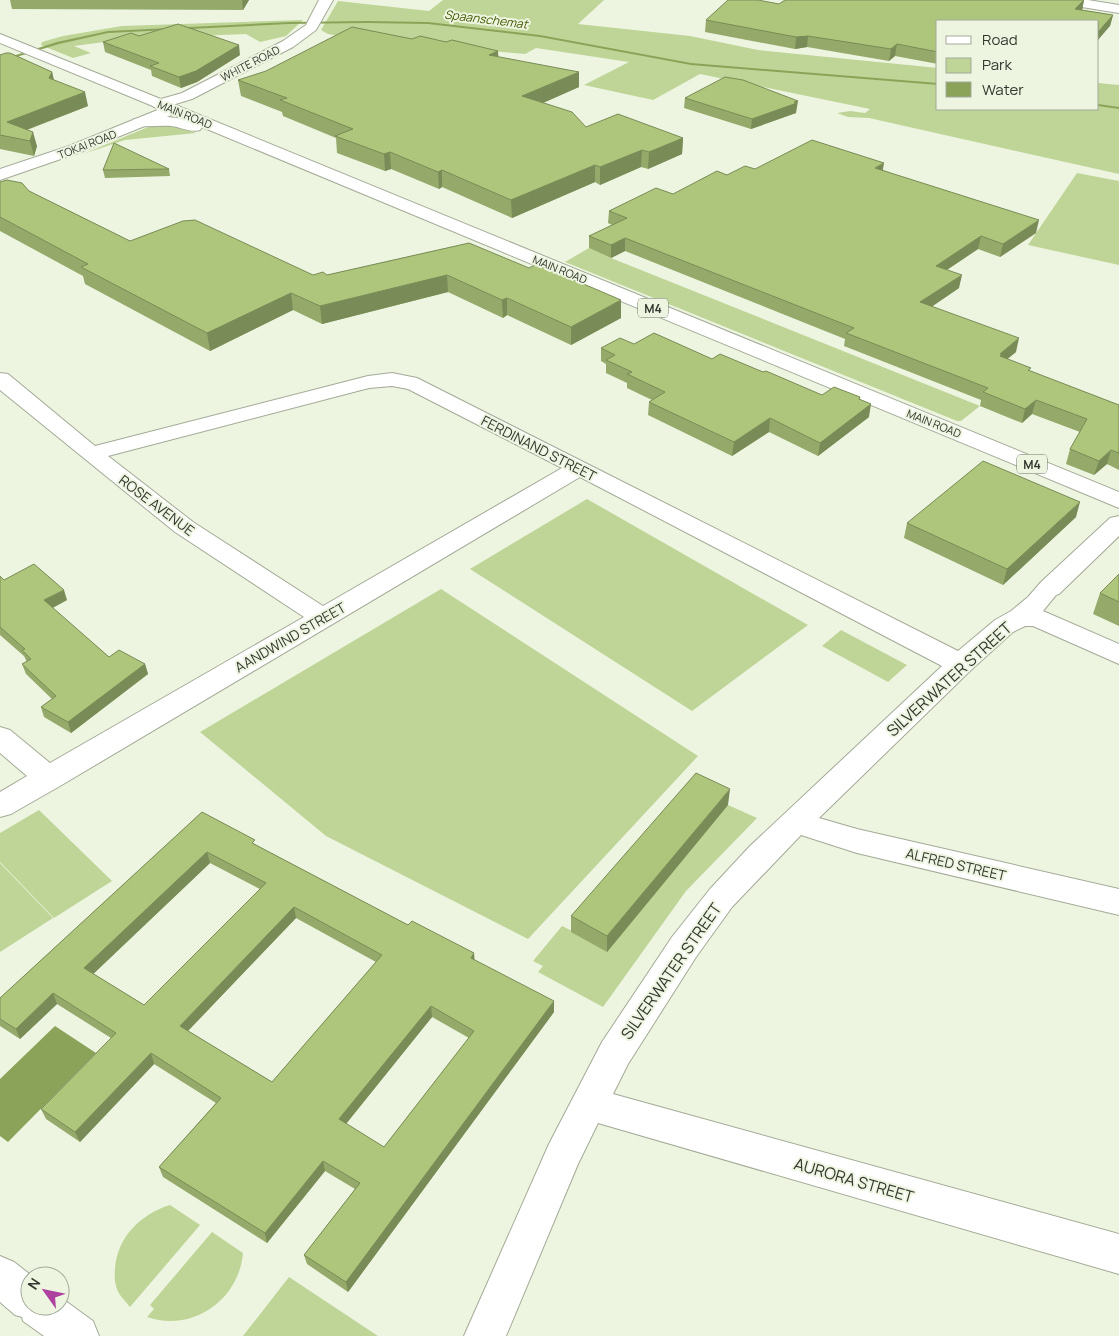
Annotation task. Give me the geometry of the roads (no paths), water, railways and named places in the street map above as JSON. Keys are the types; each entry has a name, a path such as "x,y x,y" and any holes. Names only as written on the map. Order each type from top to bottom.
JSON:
{"street":[{"name":"WHITE ROAD","path":"166,106 288,44 314,24 326,0"},
{"path":"1063,0 1119,9"},
{"name":"MAIN ROAD","path":"0,38 1119,500"},
{"name":"TOKAI ROAD","path":"0,175 75,149 140,122 166,106"},
{"name":"TOKAI ROAD","path":"0,165 166,106"},
{"path":"140,122 162,120 189,125 411,215 445,222"},
{"name":"FERDINAND STREET","path":"91,454 387,378 405,380 961,664"},
{"name":"ROSE AVENUE","path":"0,379 184,527 324,618"},
{"name":"AANDWIND STREET","path":"0,806 580,468"},
{"name":"SILVERWATER STREET","path":"485,1336 562,1156 615,1053 684,947 722,898 761,854 961,664 1004,626 1020,617 1037,603 1047,591 1119,523"},
{"path":"1020,617 1036,618 1119,655"},
{"path":"0,738 49,778"},
{"name":"ALFRED STREET","path":"795,822 857,841 1119,902"},
{"name":"AURORA STREET","path":"590,1104 1119,1254"},
{"path":"0,1276 20,1292"},
{"path":"51,1316 78,1336"}],"water":[{"path":"55,1026 96,1053 8,1142 0,1136 0,1079"}],"waterway":[{"name":"Spaanschemat","path":"0,61 58,43 108,32 289,23 428,23 540,36 691,64 936,84"},
{"name":"Spaanschemat","path":"1099,105 1119,108"}]}
